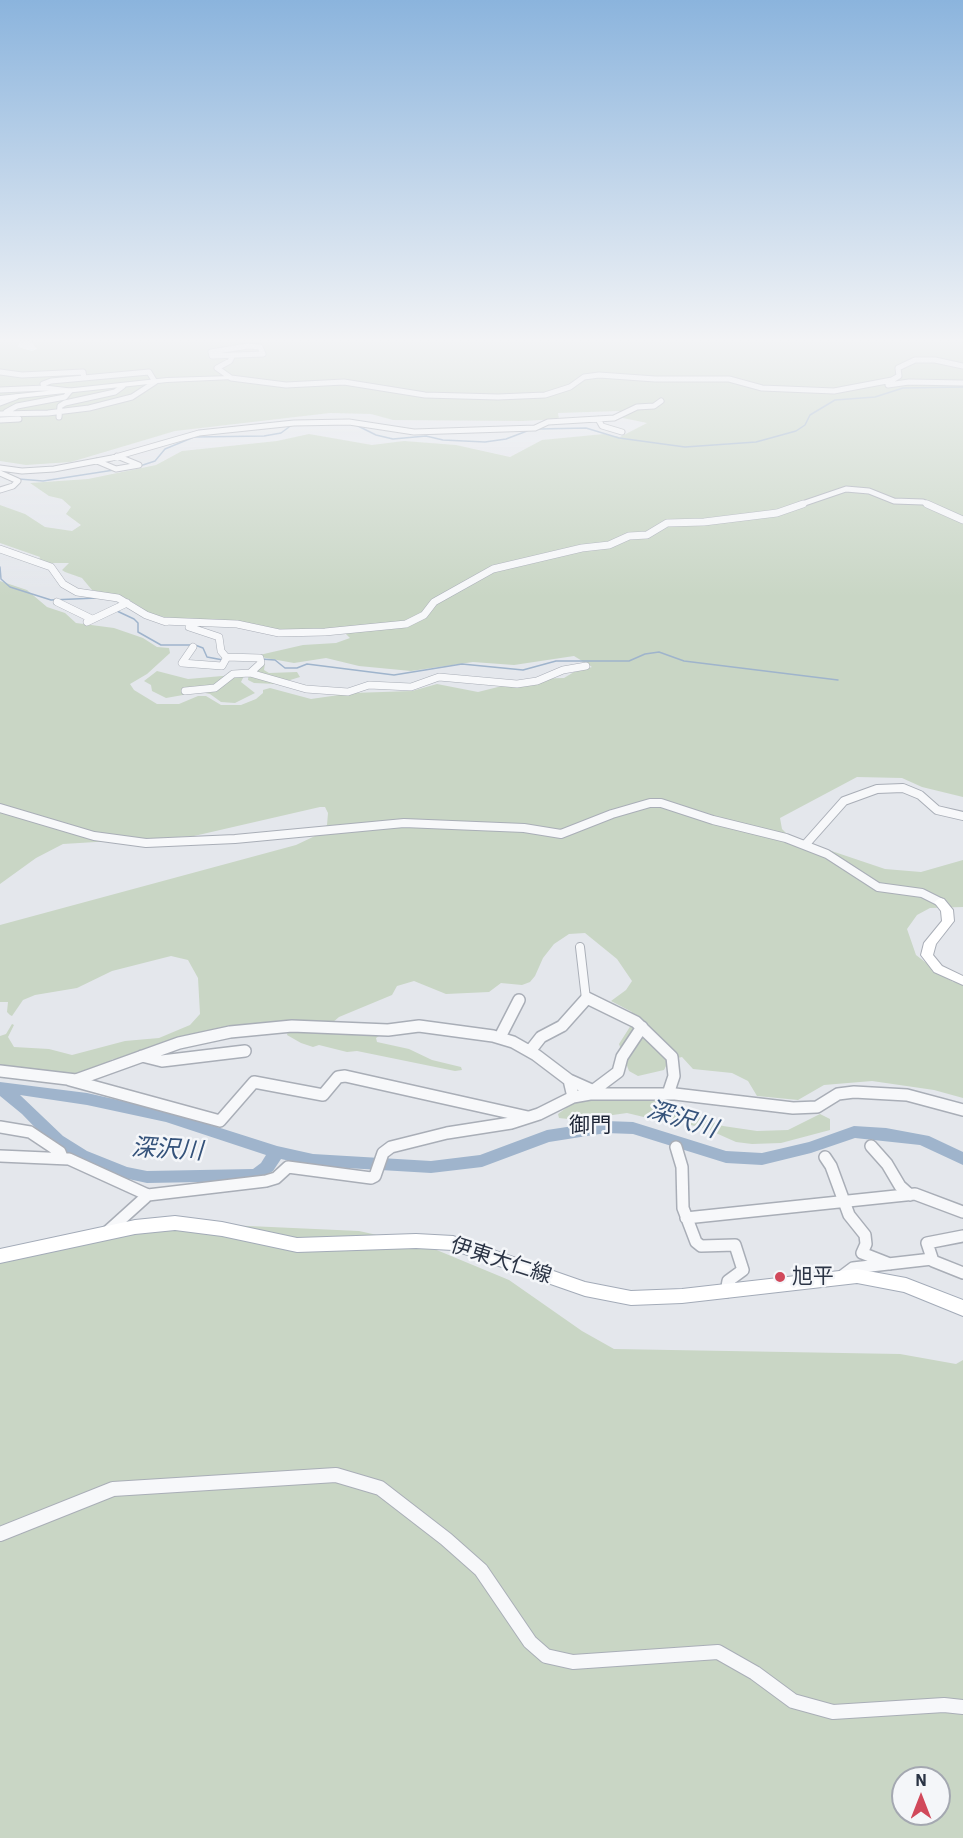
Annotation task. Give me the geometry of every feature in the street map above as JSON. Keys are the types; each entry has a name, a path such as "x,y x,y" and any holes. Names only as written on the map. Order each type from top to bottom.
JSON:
{"main road":[{"name":"伊東大仁線","path":"0,1256 159,1223 175,1223 222,1229 297,1245 447,1242 477,1249 547,1277 612,1296 647,1299 726,1292 841,1277 887,1280 963,1308"}],"street":[{"path":"0,468 25,471 50,470 117,456 202,433 274,426"},
{"path":"374,426 431,432 534,428 539,426"},
{"path":"602,426 622,432"},
{"path":"95,460 116,469 140,465 117,456"},
{"path":"0,473 18,481 13,486 0,490"},
{"path":"163,621 237,624 279,633 325,632 406,624 423,615 434,602 491,569 557,556 584,548 609,545 631,535 647,535 667,523 703,522 777,513 846,489 869,491 894,501 923,502 963,520"},
{"path":"0,549 51,567 63,584 77,592 112,596 141,613 219,637 221,651 226,659"},
{"path":"57,602 90,620 127,603"},
{"path":"193,647 182,663 222,666 226,659"},
{"path":"226,659 261,659 250,673"},
{"path":"185,691 215,688 232,674 250,673 306,689 348,692 369,685 411,687 439,676 517,684 537,681 564,670 586,666"},
{"path":"806,845 844,801 877,789 903,788 920,795 937,810 963,816"},
{"path":"0,808 94,836 146,843 235,839 404,823 524,828 561,834 612,813 654,803 806,845 835,858 878,887 922,893 940,902 947,910 948,921 930,943 927,956 938,969 963,981"},
{"path":"530,1051 541,1037 562,1026 587,998 580,947"},
{"path":"587,998 622,1013 642,1027 672,1057 674,1076 668,1094"},
{"path":"500,1037 519,1000"},
{"path":"70,1080 201,1038 274,1027 361,1027 388,1030 427,1027 500,1037 530,1051 568,1080 595,1091"},
{"path":"595,1091 618,1072 622,1057 642,1027"},
{"path":"142,1056 162,1061 245,1051"},
{"path":"0,1071 70,1080 220,1121 254,1082 323,1095 338,1077 345,1076 530,1117"},
{"path":"568,1080 573,1097"},
{"path":"0,1156 62,1158 148,1196 257,1182 276,1178 288,1167 365,1178 375,1176 383,1154 392,1147 447,1133 495,1127 530,1117 573,1097 595,1091 668,1094 793,1108 817,1107 838,1094 854,1092 907,1095 963,1110"},
{"path":"0,1127 30,1132 60,1152 62,1158"},
{"path":"871,1146 887,1164 900,1186 910,1195"},
{"path":"676,1148 682,1167 686,1218 698,1244 735,1245 743,1270 728,1281 726,1292"},
{"path":"825,1157 849,1215 865,1235 866,1244 862,1253 890,1264"},
{"path":"686,1218 910,1195 924,1196 963,1212"},
{"path":"106,1233 148,1196"},
{"path":"932,1259 927,1242 963,1236"},
{"path":"841,1277 853,1268 932,1259 963,1273"},
{"path":"0,1534 113,1489 336,1475 380,1488 446,1539 481,1570 530,1642 546,1656 573,1662 718,1652 755,1673 793,1701 833,1712 944,1705 963,1707"}],"green space":[{"path":"0,426 220,426 175,431 71,462 26,465 0,461"},
{"path":"642,426 963,426 963,797 922,787 902,778 857,777 780,818 782,829 790,837 885,869 921,872 963,860 963,907 930,908 917,915 907,929 916,955 953,982 963,983 963,1098 934,1090 872,1081 824,1085 798,1100 757,1096 748,1081 732,1073 693,1069 682,1057 669,1060 664,1070 638,1076 629,1071 619,1044 633,1022 632,1012 611,1001 626,990 632,981 617,959 585,933 569,934 554,944 543,958 535,976 530,982 522,985 501,983 489,992 446,994 414,981 397,986 392,995 339,1017 332,1023 286,1021 247,1024 206,1032 127,1058 113,1059 90,1072 75,1075 0,1068 0,1036 6,1034 12,1024 14,1025 8,1037 14,1047 49,1049 72,1055 125,1041 159,1038 190,1025 200,1014 198,978 188,960 171,956 112,971 77,988 35,995 23,1000 12,1016 7,1012 8,1002 0,1002 0,925 296,845 315,836 327,825 328,813 325,807 320,807 194,836 63,844 36,858 0,884 0,581 27,590 47,607 65,613 76,623 114,628 143,638 157,647 169,648 170,653 147,674 130,684 134,690 157,704 179,704 198,696 206,696 221,705 241,705 256,699 263,693 263,690 270,688 311,699 353,693 412,691 437,684 478,692 530,679 564,678 574,672 592,667 574,656 514,665 473,662 411,671 359,666 326,658 294,663 255,656 303,645 336,643 350,638 345,633 277,630 260,625 209,620 193,622 147,614 142,608 124,597 92,590 82,578 62,570 69,563 47,563 39,560 40,557 0,543 0,505 25,514 45,527 72,531 81,525 66,514 71,507 62,499 49,496 30,483 88,479 156,465 182,451 277,441 309,434 372,445 404,441 456,445 510,457 542,440 604,434 620,437"},
{"path":"258,663 265,663 264,670 269,673 297,672 300,677 277,684 254,683 248,680 249,670"},
{"path":"157,671 188,679 245,674 241,682 255,693 235,703 221,702 210,694 200,692 166,698 152,691 151,685 144,681"},
{"path":"288,1031 382,1034 376,1038 377,1042 409,1049 432,1060 461,1067 462,1070 455,1071 319,1045 313,1047 287,1035"},
{"path":"588,1099 658,1100 723,1126 757,1131 788,1130 820,1114 830,1119 830,1130 781,1143 752,1144 736,1142 709,1130 662,1117 648,1118 627,1113 577,1120 559,1118 558,1114 570,1105"},
{"path":"183,1223 359,1231 427,1246 509,1280 582,1331 614,1349 900,1354 956,1364 963,1360 963,1838 0,1838 0,1263"}],"waterway":[{"path":"140,466 155,461 165,449 194,437 264,436 281,433 291,426"},
{"path":"358,426 376,435 393,439 426,436 443,440 485,442 506,439 527,431"},
{"path":"539,429 586,428 619,438 685,447 756,442 796,431 804,426"},
{"path":"19,479 43,481 114,470"},
{"path":"0,567 1,579 10,587 51,600 97,598"},
{"path":"117,611 134,619 138,623 138,632 161,645 195,645 203,648 207,657 223,660"},
{"path":"261,659 275,660 285,668 297,668 307,664 394,675 462,664 523,670 556,661 629,661 645,654 659,652 684,661 838,680"},
{"name":"深沢川","path":"0,1087 87,1099 167,1117 277,1152"},
{"name":"深沢川","path":"1,1088 28,1110 57,1140 81,1155 125,1173 147,1177 256,1175 267,1167 277,1152"},
{"name":"深沢川","path":"277,1152 313,1160 431,1167 482,1161 547,1136 606,1127 633,1128 726,1157 762,1159 811,1147 854,1132 923,1140 963,1159"}],"place":[{"name":"旭平","path":"780,1277"}],"district":[{"name":"御門","path":"590,1126"}]}
